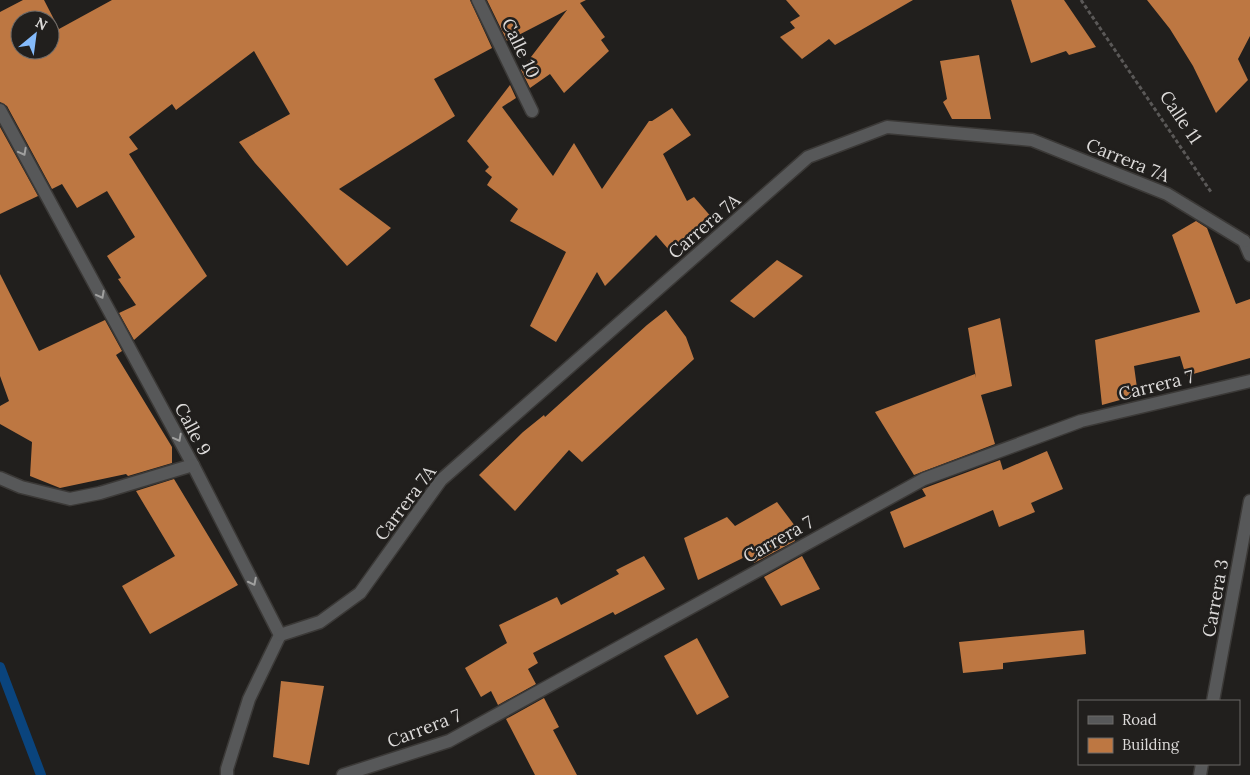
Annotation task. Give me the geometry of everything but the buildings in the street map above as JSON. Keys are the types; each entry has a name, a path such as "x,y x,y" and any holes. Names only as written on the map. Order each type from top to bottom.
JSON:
{"street":[{"name":"Calle 10","path":"478,0 532,111"},
{"name":"Calle 9","path":"0,110 193,465 280,635"},
{"name":"Carrera 7A","path":"280,635 320,622 360,593 441,480 808,157 887,127 1032,140 1167,194 1247,240"},
{"path":"1247,240 1250,255"},
{"name":"Carrera 7","path":"343,775 449,741 924,479 1081,421 1250,381"},
{"path":"0,478 21,487 70,499 100,493 193,465"},
{"name":"Carrera 3","path":"1214,700 1250,501"},
{"path":"227,775 227,769 249,699 280,635"}],"path":[{"name":"Calle 11","path":"1081,0 1214,196"}],"waterway":[{"path":"0,667 41,775"}]}
